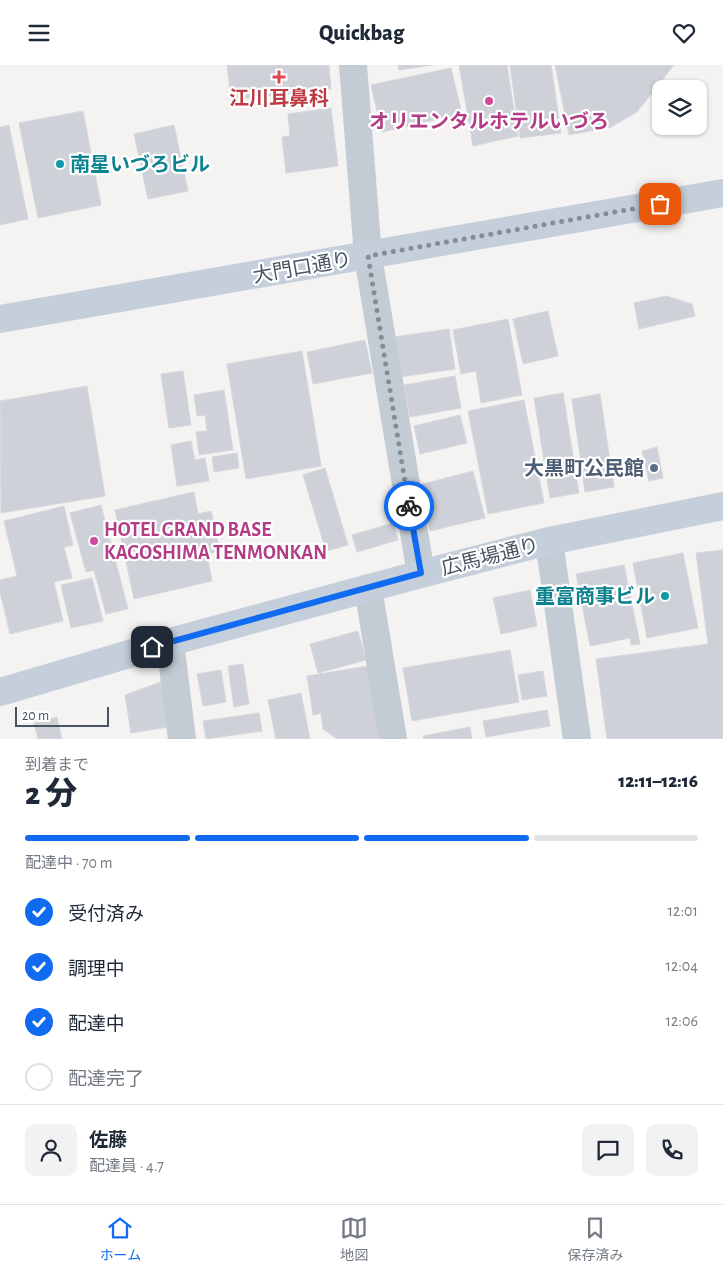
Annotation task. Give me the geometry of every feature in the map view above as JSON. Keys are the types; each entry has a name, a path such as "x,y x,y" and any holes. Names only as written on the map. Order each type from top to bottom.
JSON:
{"street":[{"path":"353,65 368,256 421,573"},
{"name":"大門口通り","path":"0,319 723,193"},
{"name":"広馬場通り","path":"0,692 170,642 421,573 549,541 723,506"},
{"path":"549,541 577,739"},
{"path":"368,588 393,739"},
{"path":"170,642 182,739"}],"building":[{"name":"江川耳鼻科","path":"227,65 329,65 331,89 231,100"},
{"path":"398,65 433,65 399,70"},
{"name":"オリエンタルホテルいづろ","path":"459,65 507,65 518,136 473,146"},
{"path":"510,65 551,65 561,133 520,138"},
{"path":"555,65 674,65 662,80 652,80 652,93 637,112 611,127 569,135"},
{"path":"451,68 462,114 382,132 371,85"},
{"path":"331,108 338,166 286,173 282,137 290,136 288,114"},
{"name":"南星いづろビル","path":"83,111 101,205 38,218 19,123"},
{"path":"9,125 28,219 0,225 0,127"},
{"path":"174,125 188,191 148,199 134,134"},
{"path":"666,296 692,304 695,316 639,329 634,303"},
{"path":"548,311 558,356 523,364 513,319"},
{"path":"508,319 522,395 481,403 476,371 461,374 453,330"},
{"path":"449,329 455,369 400,377 394,337"},
{"path":"365,340 372,373 313,384 307,352"},
{"path":"302,351 321,466 246,479 227,364"},
{"path":"183,371 191,425 169,428 161,374"},
{"path":"455,376 461,408 410,417 404,385"},
{"path":"87,386 105,496 1,513 0,401"},
{"path":"224,390 233,450 199,455 196,432 207,431 205,415 197,416 194,395"},
{"path":"563,393 579,493 550,498 534,398"},
{"path":"600,394 614,487 585,492 572,399"},
{"path":"524,400 544,503 488,514 468,411"},
{"path":"460,415 467,443 420,454 414,426"},
{"path":"191,441 195,460 205,458 209,481 177,486 171,445"},
{"path":"657,447 663,478 649,481 642,451"},
{"path":"237,453 239,468 214,472 212,457"},
{"path":"325,468 348,545 326,551 303,475"},
{"path":"473,471 485,518 430,531 419,485"},
{"path":"194,492 198,514 211,511 220,551 207,554 212,581 134,599 115,510"},
{"name":"HOTEL GRAND BASE KAGOSHIMA TENMONKAN","path":"101,505 128,609 106,614 94,570 86,572 70,513"},
{"path":"64,506 73,545 64,547 72,578 54,582 63,621 10,634 0,592 0,580 17,576 4,521"},
{"path":"393,523 398,540 357,552 352,535"},
{"path":"723,550 723,739 607,739 596,659 708,644 696,553"},
{"name":"重富商事ビル","path":"683,553 698,628 647,638 633,563"},
{"path":"624,565 640,644 631,645 630,638 590,646 576,574"},
{"path":"92,578 103,621 71,628 61,585"},
{"path":"530,590 537,626 501,634 493,598"},
{"path":"358,631 366,660 318,673 310,644"},
{"path":"510,650 519,702 412,721 403,668"},
{"path":"243,664 249,704 234,707 228,666"},
{"path":"368,666 381,739 337,739 323,729 321,713 313,715 307,676"},
{"path":"221,670 226,702 203,706 197,674"},
{"path":"543,671 547,696 522,700 518,675"},
{"path":"161,682 169,727 131,733 125,695"},
{"path":"301,693 310,739 276,739 268,700"},
{"path":"547,710 550,726 486,737 483,721"},
{"path":"259,713 262,731 206,739 203,721"},
{"path":"57,717 62,739 38,739 34,723"},
{"path":"470,727 472,739 424,739 423,736"}],"way so far":[{"path":"409,506 368,256 660,204"}],"place":[{"name":"江川耳鼻科","path":"279,77"},
{"name":"オリエンタルホテルいづろ","path":"489,101"},
{"name":"南星いづろビル","path":"60,164"},
{"name":"大黒町公民館","path":"654,468"},
{"name":"HOTEL GRAND BASE KAGOSHIMA TENMONKAN","path":"94,541"},
{"name":"重富商事ビル","path":"665,596"}],"route":[{"path":"152,647 421,573 409,506"}]}
